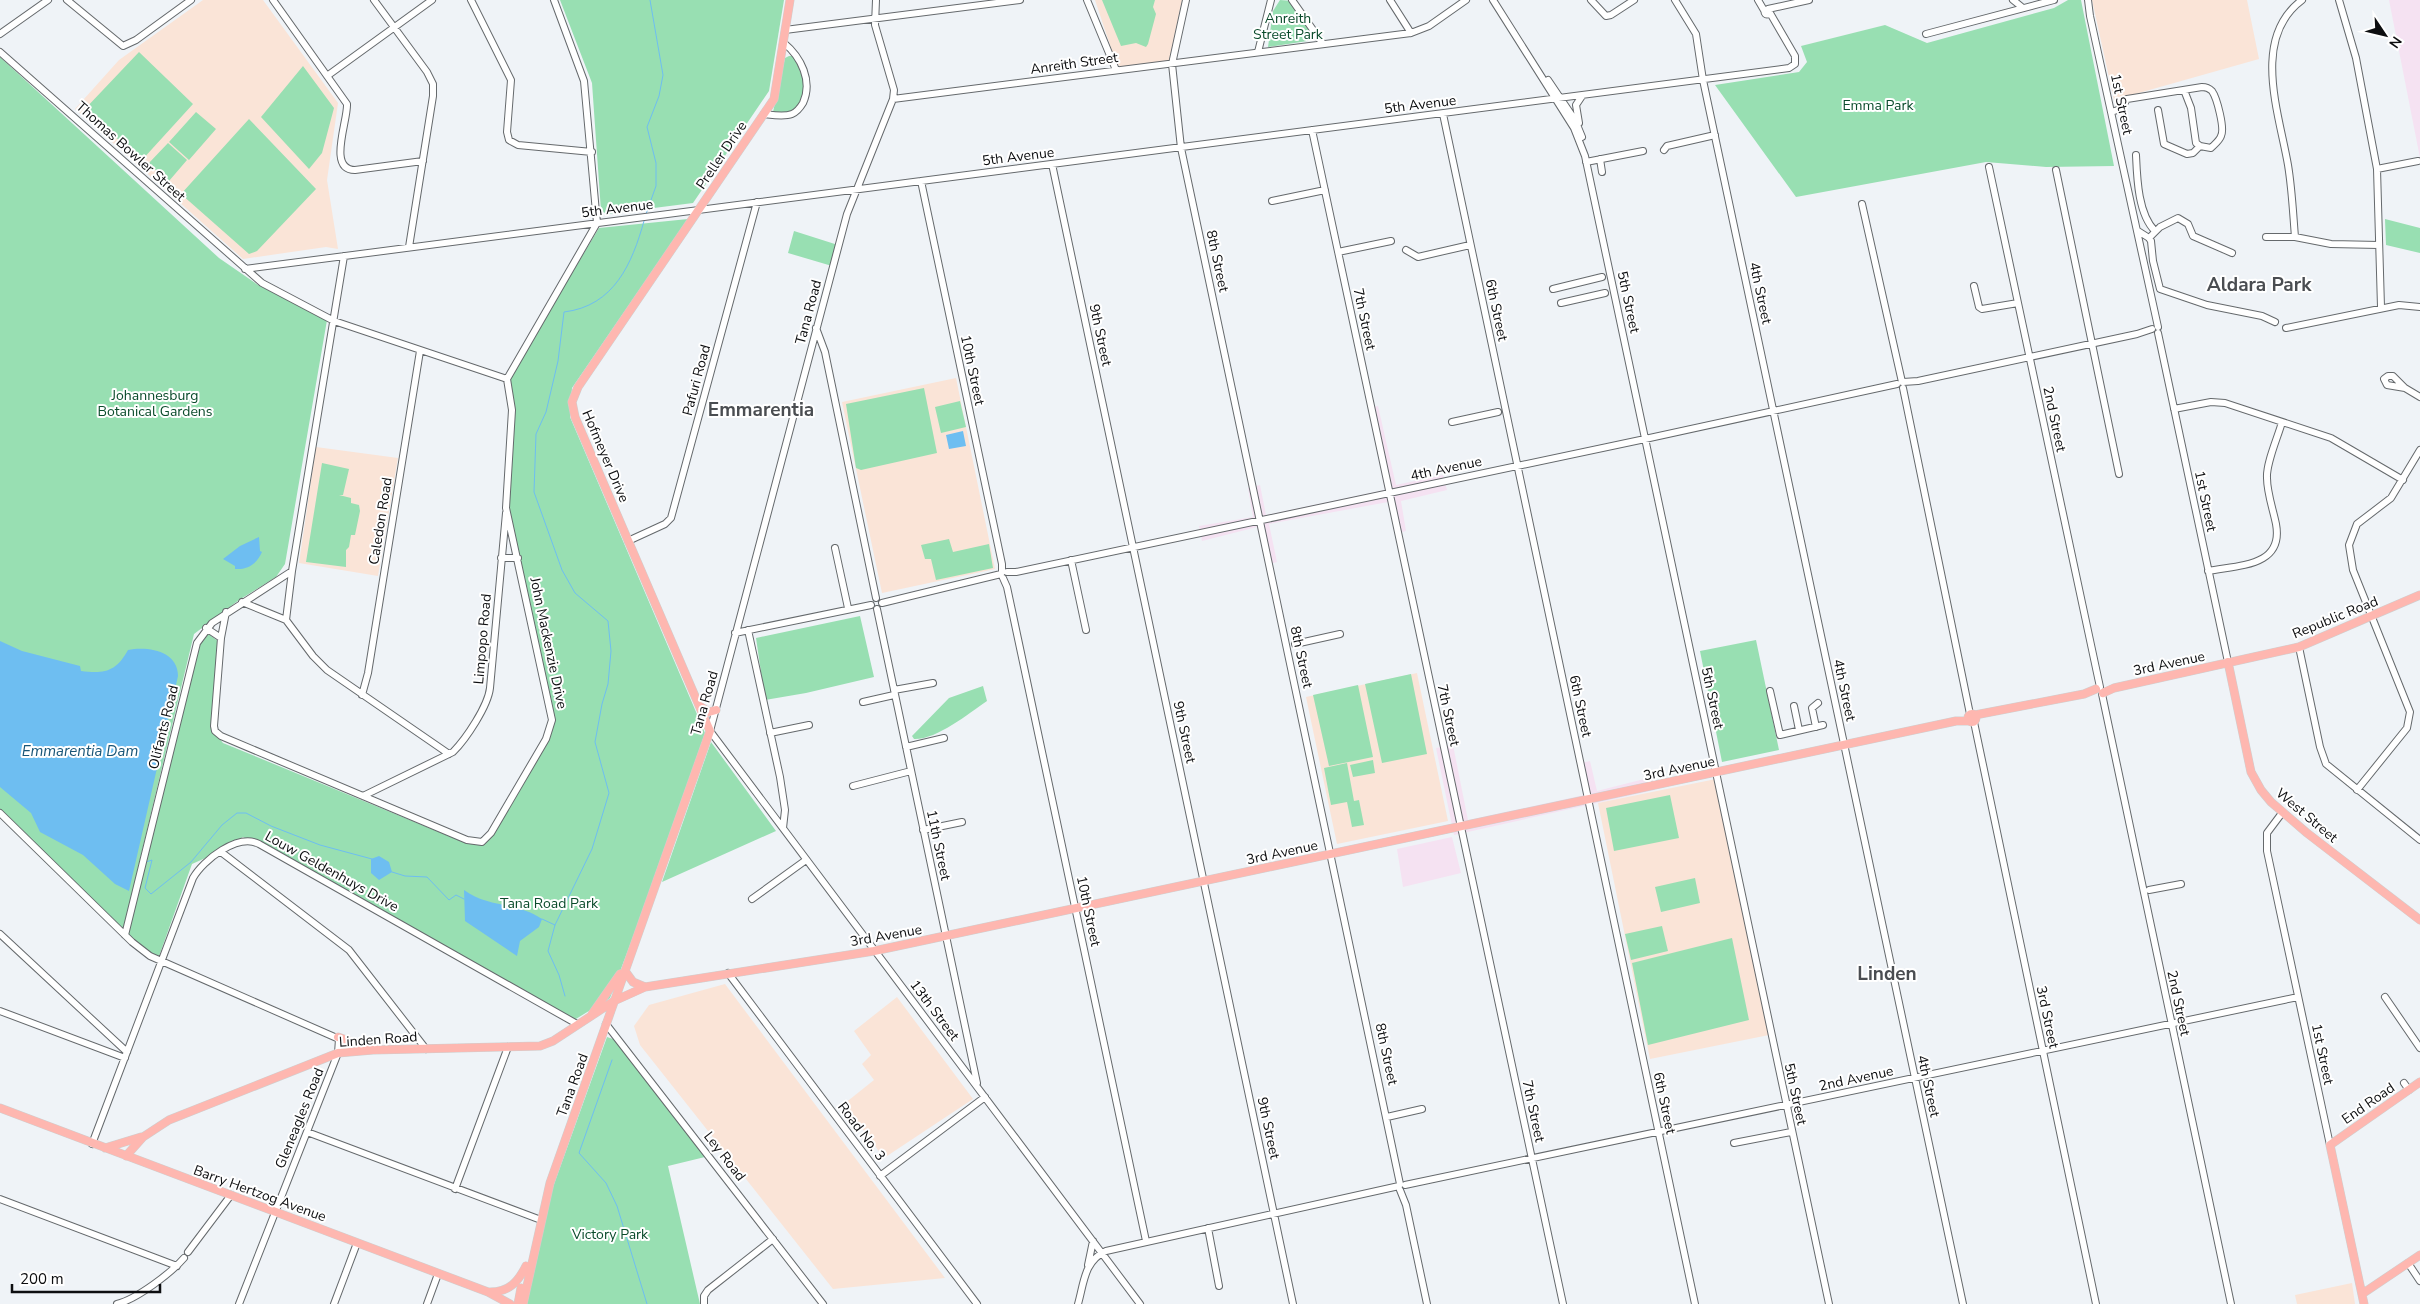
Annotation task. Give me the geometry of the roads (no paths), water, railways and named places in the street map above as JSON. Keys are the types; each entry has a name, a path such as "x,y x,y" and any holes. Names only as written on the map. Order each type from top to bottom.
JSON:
{"main road":[{"name":"Preller Drive","path":"699,210 764,114 775,94 790,0"},
{"name":"Hofmeyer Drive","path":"699,210 581,382 573,397 575,417 710,731"},
{"name":"Republic Road","path":"2228,662 2299,647 2420,595"},
{"name":"3rd Avenue","path":"614,1002 645,986 874,951 1844,746 2228,662"},
{"name":"West Street","path":"2228,662 2252,775 2265,796 2282,813 2420,920"},
{"path":"701,707 708,712 716,710"},
{"name":"Tana Road","path":"518,1304 526,1266 564,1145 710,731"},
{"path":"606,1024 602,1016 592,1015 625,969 632,981 645,986"},
{"name":"Linden Road","path":"126,1156 143,1137 169,1120 338,1053 374,1050 544,1045 614,1002"},
{"path":"338,1037 374,1050"},
{"name":"End Road","path":"2330,1145 2407,1086 2420,1082"},
{"name":"Barry Hertzog Avenue","path":"0,1108 488,1292 510,1304"},
{"path":"105,1148 143,1137"},
{"name":"1st Street","path":"2330,1145 2364,1304"},
{"name":"Tana Road","path":"523,1304 540,1218"},
{"path":"2362,1294 2420,1254"},
{"path":"488,1292 501,1291 511,1287 526,1266"}],"street":[{"path":"0,34 48,0"},
{"path":"67,0 115,42 126,46 191,0"},
{"path":"273,0 347,104 340,157 345,168 354,170 422,161"},
{"path":"374,0 427,72 433,84 433,96 409,247"},
{"path":"327,76 432,0"},
{"path":"471,0 511,80 507,132 509,140 518,145 592,152"},
{"path":"507,379 598,223 583,76 554,0"},
{"path":"876,0 874,19 876,34 892,84 893,99"},
{"path":"785,30 1020,0"},
{"path":"1087,0 1116,70"},
{"name":"8th Street","path":"1186,0 1172,64 1181,148 1427,1304"},
{"path":"1258,52 1271,0"},
{"path":"1292,0 1323,44"},
{"path":"1390,0 1411,33"},
{"name":"Anreith Street","path":"893,99 1411,33 1429,26 1466,0"},
{"path":"1493,0 1559,99"},
{"path":"1591,0 1603,15 1611,15 1634,0"},
{"name":"4th Street","path":"1675,0 1696,34 1703,80 1962,1304"},
{"path":"1759,1 1768,11 1779,6 1809,0"},
{"path":"2013,0 2023,8"},
{"path":"1926,34 2054,0"},
{"name":"1st Street","path":"2085,0 2138,231 2154,315 2154,331 2160,345 2228,662"},
{"name":"1st Street","path":"2088,0 2090,16"},
{"path":"2295,237 2291,185 2274,92 2273,47 2282,20 2302,0"},
{"path":"2339,0 2356,58 2377,169 2381,308"},
{"name":"5th Avenue","path":"245,269 1582,96 1784,69 1794,66 1795,56 1768,11"},
{"name":"Preller Drive","path":"764,114 778,116 792,114 800,108 806,94 807,84 800,62 784,43"},
{"name":"Thomas Bowler Street","path":"0,52 262,283 334,321 507,379"},
{"path":"2111,112 2121,110 2125,99 2184,90 2207,88 2213,92 2218,106 2221,136 2211,148 2200,146 2195,140 2190,108 2184,90"},
{"path":"1579,127 1576,105 1582,96"},
{"name":"Tana Road","path":"710,731 847,214 893,99"},
{"name":"5th Street","path":"1559,99 1579,127 1584,141 1585,159"},
{"name":"5th Street","path":"1559,99 1574,128 1585,159 1829,1304"},
{"path":"2158,110 2163,144 2187,154 2193,153 2200,146"},
{"name":"6th Street","path":"1442,114 1695,1304"},
{"name":"7th Street","path":"1312,130 1563,1304"},
{"path":"1664,150 1665,147 1715,135"},
{"path":"1585,159 1600,159 1643,151"},
{"path":"2136,155 2146,219 2155,230"},
{"path":"1600,159 1602,172"},
{"path":"2377,169 2418,161"},
{"name":"9th Street","path":"1052,164 1293,1304"},
{"name":"2nd Street","path":"1989,167 2230,1304"},
{"path":"2056,170 2118,474"},
{"name":"10th Street","path":"921,181 1146,1241"},
{"path":"1272,201 1325,190"},
{"name":"Pafuri Road","path":"628,541 665,524 671,518 757,202"},
{"name":"3rd Street","path":"1862,204 2096,1304"},
{"path":"2149,238 2155,230 2175,218 2180,218 2188,224 2193,236 2232,253"},
{"path":"2138,231 2149,238 2160,289 2207,306 2262,316 2275,322"},
{"path":"2266,237 2295,237 2339,244 2379,245"},
{"path":"1338,252 1391,241"},
{"path":"1406,250 1418,257 1470,245"},
{"path":"286,620 292,571 344,256"},
{"path":"1553,289 1602,277"},
{"path":"1974,286 1979,307 1982,309 2018,303"},
{"path":"1561,303 1605,293"},
{"path":"2286,328 2406,304 2420,307"},
{"path":"735,633 848,608 880,608 882,603 879,598 876,598 824,352 816,328"},
{"name":"4th Avenue","path":"882,603 1071,560 2154,331"},
{"name":"Caledon Road","path":"362,695 368,673 420,350"},
{"name":"John Mackenzie Drive","path":"226,612 221,638 214,726 217,733 228,741 472,841 482,842 492,833 544,744 552,720 506,508 512,410 507,379"},
{"path":"2405,388 2420,398"},
{"path":"2174,409 2215,402 2282,422 2331,438 2402,480"},
{"path":"1452,422 1498,412"},
{"path":"2208,571 2259,561 2268,555 2275,545 2277,533 2266,478 2282,422"},
{"path":"2357,790 2407,728 2410,716 2408,704 2353,570 2350,557 2351,535 2360,520 2391,498 2420,450"},
{"name":"Limpopo Road","path":"363,796 448,754 462,742 490,693 506,508"},
{"path":"835,548 848,608"},
{"path":"501,558 518,558"},
{"path":"1071,560 1086,630"},
{"name":"Olifants Road","path":"125,935 194,650 206,628 226,612 292,571"},
{"path":"874,607 872,600 876,598"},
{"path":"242,602 286,620 319,663 448,754"},
{"name":"11th Street","path":"874,607 924,830 978,1087"},
{"path":"206,628 221,638"},
{"path":"748,630 785,807 783,828"},
{"path":"1295,644 1340,634"},
{"path":"2299,647 2323,759 2333,772 2420,840"},
{"path":"863,702 894,692 933,683"},
{"path":"1770,691 1780,735 1824,725"},
{"path":"1816,726 1812,708 1818,703"},
{"path":"1794,706 1799,730"},
{"path":"770,733 809,725"},
{"name":"13th Street","path":"710,731 1140,1304"},
{"path":"906,747 944,738"},
{"path":"853,786 911,771"},
{"path":"0,813 138,946 161,962 338,1037 340,1045 338,1053"},
{"name":"1st Street","path":"2282,813 2267,832 2266,842 2330,1145"},
{"path":"924,830 962,822"},
{"name":"Louw Geldenhuys Drive","path":"92,1144 193,878 202,863 244,840 256,842 577,1024"},
{"path":"221,852 353,954 426,1049"},
{"path":"752,899 806,860"},
{"path":"2148,890 2181,884"},
{"path":"114,923 130,916"},
{"path":"0,934 126,1055"},
{"name":"Road No. 3","path":"728,973 977,1304"},
{"name":"2nd Avenue","path":"1101,1253 1146,1241 2298,997"},
{"path":"2385,997 2420,1048"},
{"path":"0,1012 126,1055"},
{"name":"Ley Road","path":"606,1024 823,1304"},
{"path":"455,1189 508,1047"},
{"name":"Gleneagles Road","path":"239,1304 338,1053"},
{"path":"880,1176 985,1098"},
{"path":"1387,1117 1422,1109"},
{"path":"307,1132 455,1189 540,1218"},
{"path":"1734,1143 1792,1132"},
{"path":"117,1304 125,1301 177,1266 231,1195"},
{"path":"0,1199 177,1266"},
{"path":"1208,1228 1219,1286"},
{"path":"704,1304 704,1296 708,1290 774,1240"},
{"path":"1078,1304 1093,1241"},
{"path":"334,1304 357,1243"},
{"path":"1088,1266 1101,1253"},
{"path":"2408,1263 2420,1281"},
{"path":"427,1304 438,1274"}],"water":[{"path":"963,431 966,446 949,449 946,435"},
{"path":"259,537 260,551 262,552 251,565 235,569 235,566 223,559 240,546"},
{"name":"Emmarentia Dam","path":"0,641 22,651 80,666 81,671 96,672 109,670 119,663 128,650 136,649 160,652 173,661 177,668 178,676 129,891 115,884 83,855 40,832 31,813 0,787"},
{"path":"379,856 389,862 392,872 379,880 371,873 371,859"},
{"path":"464,890 483,900 523,910 542,919 539,927 520,941 517,956 465,921"}],"waterway":[{"path":"646,214 656,186 656,163 647,127 659,96 663,75 650,0"},
{"path":"555,925 592,849 609,793 595,742 608,684 611,651 608,621 575,593 562,570 534,492 536,434 546,412 558,361 564,312 581,308 596,301 608,292 627,267 644,221"},
{"path":"146,862 152,860 145,888 151,894 191,862 222,825 237,813 246,813 271,826 320,845 372,859"},
{"path":"392,872 405,876 427,877 449,900 456,895 464,899"},
{"path":"542,919 555,925 548,951 559,975 565,996"},
{"path":"612,1060 579,1153 606,1183 617,1206 647,1304"}],"district":[{"name":"Aldara Park","path":"2259,284"},
{"name":"Emmarentia","path":"761,409"},
{"name":"Linden","path":"1887,973"}],"park label":[{"name":"Anreith Street Park","path":"1288,26"},
{"name":"Emma Park","path":"1878,105"},
{"name":"Johannesburg Botanical Gardens","path":"155,404"},
{"name":"Tana Road Park","path":"549,903"},
{"name":"Victory Park","path":"610,1234"}]}
